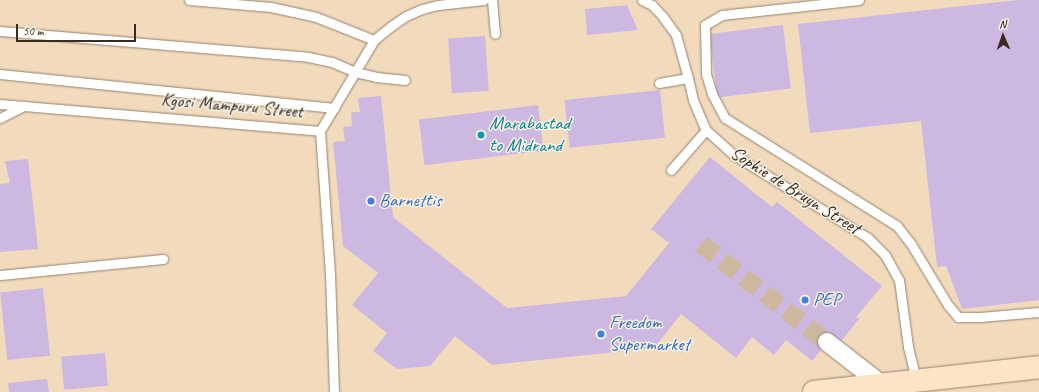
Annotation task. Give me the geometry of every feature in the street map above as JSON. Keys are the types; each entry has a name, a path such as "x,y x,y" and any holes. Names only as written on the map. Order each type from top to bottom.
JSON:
{"main road":[{"path":"814,392 881,384 917,386 1039,367"}],"street":[{"path":"827,342 881,384"}],"lane":[{"path":"189,0 272,7 286,10 316,17 374,40"},
{"path":"320,131 374,40 406,16 422,9 438,5 484,0"},
{"path":"492,0 495,34"},
{"path":"859,0 722,15 705,26 706,74 712,94 725,118 897,226 911,244 948,305 958,317 980,318 1039,312"},
{"name":"Sophie de Bruyn Street","path":"644,1 669,23 676,35 693,100 706,130 734,155 867,237 885,255 899,280 908,347 917,386"},
{"path":"0,31 308,57 332,62 355,72 376,77 404,80"},
{"path":"0,74 334,108"},
{"path":"659,83 688,78"},
{"name":"Kgosi Mampuru Street","path":"0,104 320,131 330,273 334,392"},
{"path":"0,118 25,106"},
{"path":"671,170 706,130"},
{"path":"0,275 163,259"}],"building":[{"path":"1018,0 1039,0 1039,300 962,309 946,266 937,267 921,121 810,133 798,24"},
{"path":"627,5 638,30 587,35 585,9"},
{"path":"783,25 791,89 717,98 710,34"},
{"path":"485,36 489,91 452,93 448,39"},
{"path":"660,90 665,138 570,148 565,100"},
{"path":"381,96 393,217 507,308 626,296 669,243 651,229 710,157 772,207 777,202 882,286 856,317 859,319 839,344 828,341 812,361 786,340 774,355 752,337 736,358 681,314 654,348 492,365 455,336 430,366 397,369 373,351 387,333 352,305 378,273 343,246 333,142 345,141 343,127 352,126 351,112 360,112 358,98"},
{"name":"Marabastad to Midrand","path":"538,105 544,151 425,165 419,120"},
{"path":"28,159 38,249 0,252 0,184 10,183 5,161"},
{"path":"43,288 50,356 7,360 0,292"},
{"path":"105,353 108,386 64,390 61,357"},
{"path":"47,379 49,392 9,392 8,383"}],"tunnel":[{"path":"701,244 827,342"}],"place":[{"name":"Marabastad to Midrand","path":"481,135"},
{"name":"Barnettis","path":"371,201"},
{"name":"PEP","path":"805,300"},
{"name":"Freedom Supermarket","path":"601,334"}]}
